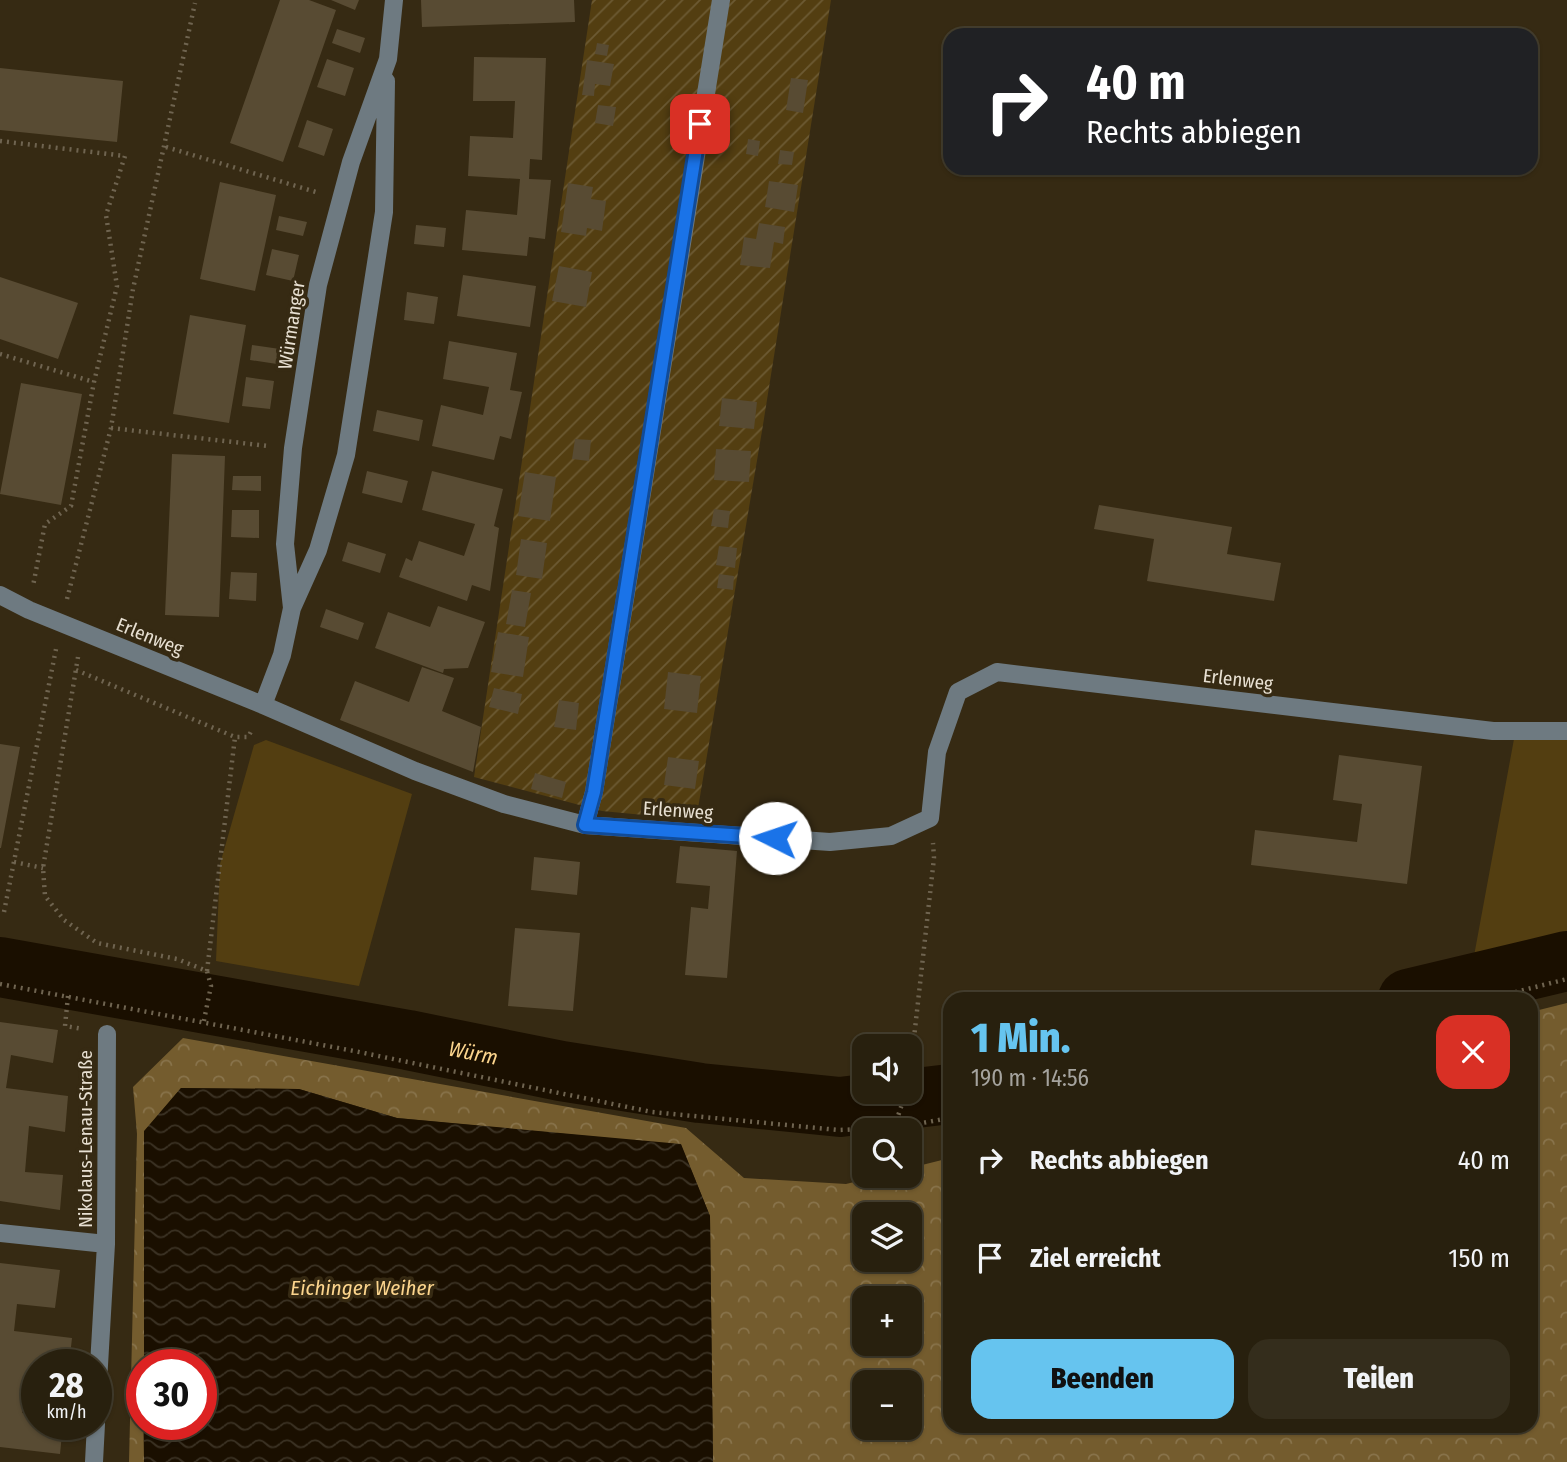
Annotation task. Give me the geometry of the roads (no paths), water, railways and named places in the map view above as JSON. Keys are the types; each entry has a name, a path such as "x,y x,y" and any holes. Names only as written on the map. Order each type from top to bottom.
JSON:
{"street":[{"name":"Würmanger","path":"263,705 282,655 292,608 318,550 346,455 384,212 388,59 394,0"},
{"path":"585,825 594,792 721,0"},
{"name":"Würmanger","path":"292,608 285,544 293,448 318,285 340,200 388,59"},
{"name":"Erlenweg","path":"0,595 29,610 263,705 415,771 504,804 585,825 830,842 891,836 930,818 937,752 958,692 997,672 1493,731 1567,732"},
{"name":"Nikolaus-Lenau-Straße","path":"100,1349 106,1244 107,1034"},
{"name":"Nikolaus-Lenau-Straße","path":"0,1233 106,1244"},
{"path":"94,1462 95,1440"}],"water":[{"name":"Eichinger Weiher","path":"181,1088 299,1089 397,1118 681,1144 710,1216 713,1462 144,1462 144,1440 217,1440 217,1349 144,1349 144,1131"}],"waterway":[{"name":"Würm","path":"1437,992 1567,961"},
{"name":"Würm","path":"0,967 408,1040 561,1071 700,1093 840,1107 943,1095"}]}
